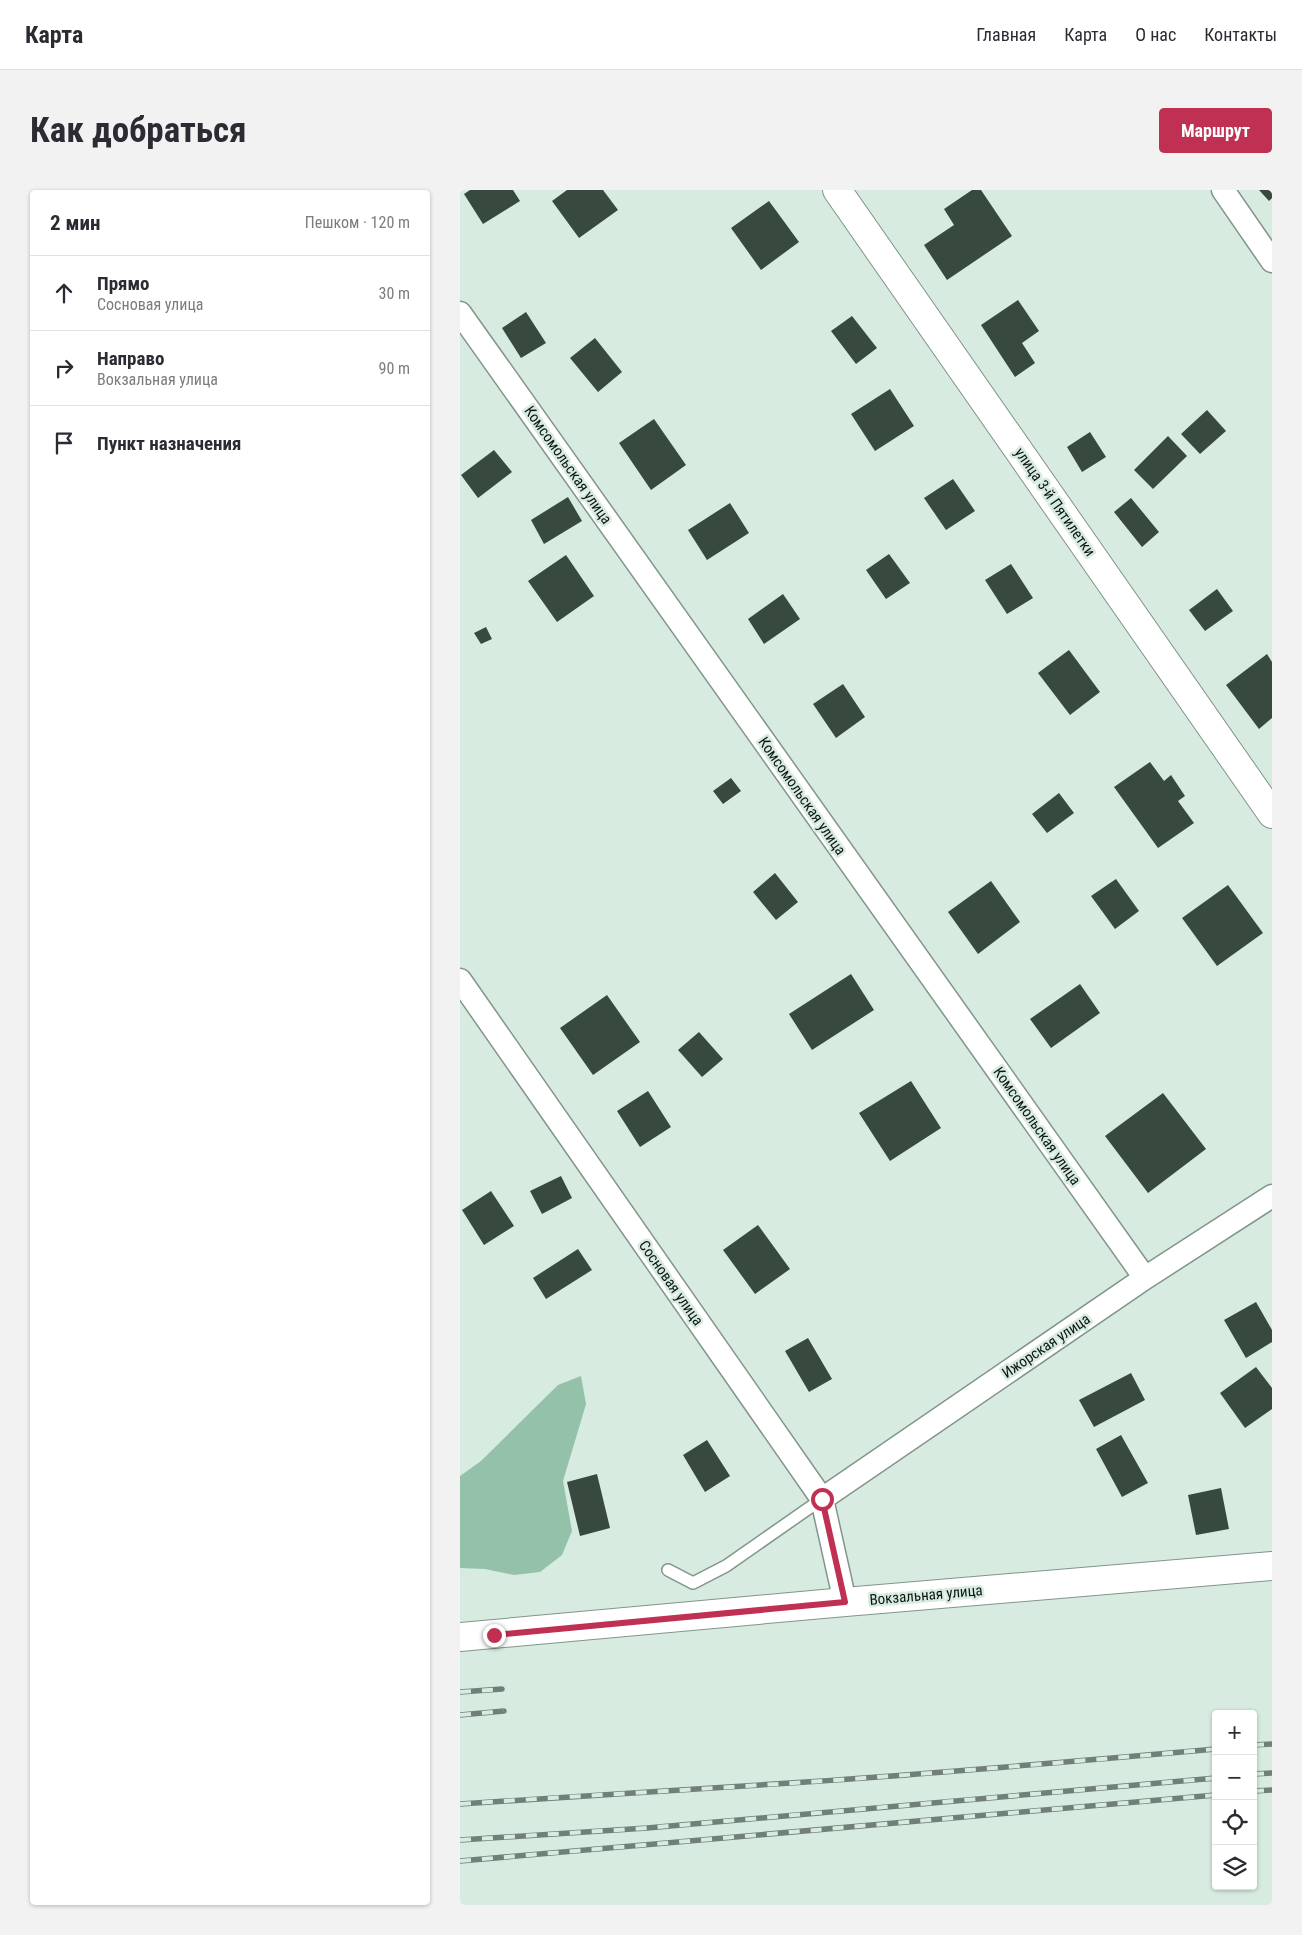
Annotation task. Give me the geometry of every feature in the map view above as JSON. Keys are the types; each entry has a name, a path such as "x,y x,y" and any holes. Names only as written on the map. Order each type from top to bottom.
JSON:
{"street":[{"name":"улица 3-й Пятилетки","path":"838,190 1272,814"},
{"path":"1223,190 1272,261"},
{"name":"Комсомольская улица","path":"460,313 1145,1278"},
{"name":"Сосновая улица","path":"460,980 822,1499 845,1602"},
{"name":"Ижорская улица","path":"822,1499 1145,1278 1272,1196"},
{"name":"Вокзальная улица","path":"460,1637 1272,1566"}],"lane":[{"path":"668,1570 692,1583 726,1566 822,1499"}],"green space":[{"path":"581,1376 586,1404 563,1481 572,1531 562,1555 540,1572 514,1575 485,1569 460,1568 460,1476 481,1461 558,1385"}],"building":[{"path":"470,190 513,190 520,201 483,224 464,194"},
{"path":"567,190 603,190 618,210 579,238 552,201"},
{"path":"972,190 981,190 1012,236 947,280 924,245 954,225 944,209"},
{"path":"1259,190 1272,190 1272,198 1269,201"},
{"path":"769,201 799,242 761,270 731,228"},
{"path":"1018,300 1039,331 1022,343 1035,363 1015,377 981,325"},
{"path":"526,312 546,343 521,358 502,328"},
{"path":"852,316 877,348 856,364 831,331"},
{"path":"595,338 622,372 598,392 570,358"},
{"path":"890,389 914,426 875,451 851,414"},
{"path":"1207,410 1226,431 1200,454 1181,434"},
{"path":"654,419 686,465 651,490 619,443"},
{"path":"1090,432 1106,457 1082,472 1067,447"},
{"path":"1168,436 1187,456 1153,489 1134,470"},
{"path":"494,450 512,472 478,498 461,475"},
{"path":"953,479 975,511 946,530 924,498"},
{"path":"568,497 582,521 544,544 531,520"},
{"path":"1131,498 1159,532 1142,547 1114,512"},
{"path":"730,503 749,533 707,560 688,530"},
{"path":"889,554 910,583 886,599 866,570"},
{"path":"566,555 594,596 557,622 528,581"},
{"path":"1011,564 1033,598 1007,614 985,580"},
{"path":"1217,589 1233,611 1205,631 1189,610"},
{"path":"783,594 800,619 764,644 748,619"},
{"path":"486,627 492,639 481,644 474,633"},
{"path":"1069,650 1100,692 1070,715 1038,673"},
{"path":"1267,654 1272,662 1272,718 1259,729 1226,685"},
{"path":"843,684 865,717 836,738 813,704"},
{"path":"1150,762 1164,781 1171,775 1185,796 1178,801 1194,823 1158,848 1114,787"},
{"path":"731,778 741,791 723,804 713,791"},
{"path":"1059,793 1074,813 1047,833 1032,814"},
{"path":"775,873 798,902 776,920 753,892"},
{"path":"1116,879 1139,911 1115,929 1091,896"},
{"path":"991,881 1020,922 978,954 948,912"},
{"path":"1228,885 1263,933 1217,966 1182,918"},
{"path":"851,974 874,1010 812,1050 789,1014"},
{"path":"1080,984 1100,1013 1051,1048 1030,1019"},
{"path":"607,995 640,1042 593,1075 560,1028"},
{"path":"699,1032 723,1059 702,1077 678,1050"},
{"path":"911,1081 941,1128 890,1161 859,1113"},
{"path":"648,1091 671,1127 640,1147 617,1111"},
{"path":"1163,1093 1206,1149 1148,1193 1105,1136"},
{"path":"561,1176 572,1198 542,1214 530,1191"},
{"path":"491,1191 514,1226 484,1245 462,1210"},
{"path":"758,1225 790,1269 755,1294 723,1250"},
{"path":"578,1249 592,1270 546,1299 533,1278"},
{"path":"1256,1302 1272,1330 1272,1342 1246,1358 1224,1320"},
{"path":"808,1338 832,1379 809,1392 785,1351"},
{"path":"1256,1367 1272,1388 1272,1409 1245,1428 1220,1393"},
{"path":"1131,1373 1145,1400 1094,1427 1079,1400"},
{"path":"1121,1435 1148,1483 1122,1497 1096,1449"},
{"path":"707,1440 730,1476 705,1492 683,1455"},
{"path":"597,1474 610,1528 580,1536 567,1482"},
{"path":"1221,1488 1229,1529 1196,1535 1188,1495"}],"railway":[{"path":"460,1692 502,1689"},
{"path":"460,1715 504,1711"},
{"path":"1257,1745 1272,1744"},
{"path":"460,1804 1011,1767 1212,1749"},
{"path":"1257,1774 1272,1773"},
{"path":"460,1840 647,1828 1212,1778"},
{"path":"1257,1791 1272,1790"},
{"path":"460,1861 1212,1795"}],"route":[{"path":"494,1635 845,1602 822,1499"}]}
